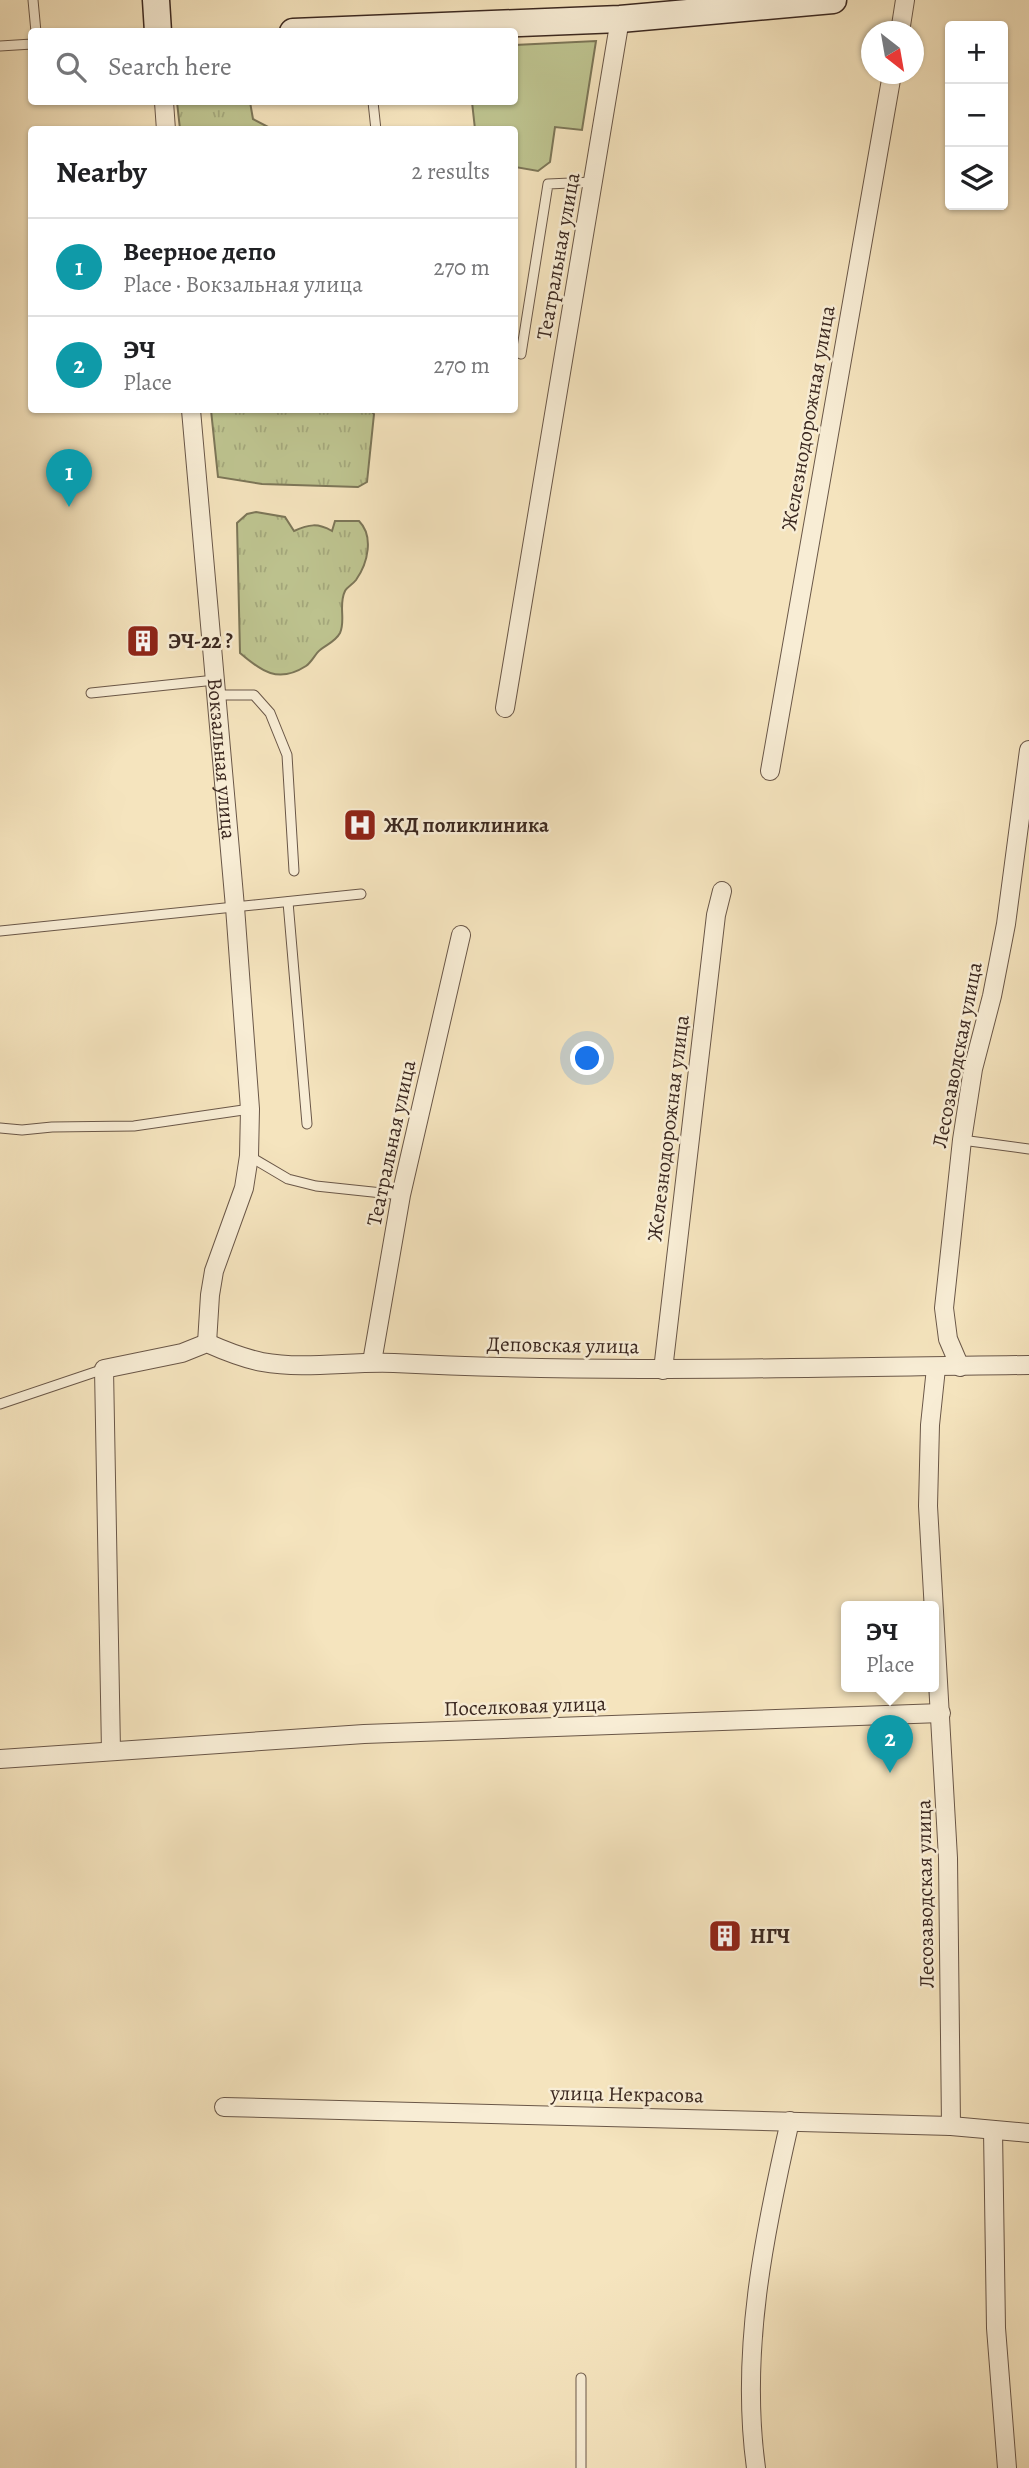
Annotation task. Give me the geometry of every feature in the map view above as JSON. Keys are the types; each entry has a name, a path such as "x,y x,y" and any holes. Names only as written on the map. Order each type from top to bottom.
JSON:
{"street":[{"path":"156,0 158,28"},
{"path":"409,28 620,19 833,0"},
{"path":"902,21 905,0"},
{"name":"Театральная улица","path":"505,708 620,19"},
{"name":"Железнодорожная улица","path":"769,771 890,84"},
{"path":"164,105 166,126"},
{"name":"Вокзальная улица","path":"191,413 250,1109 249,1156 244,1188 214,1271 207,1343"},
{"name":"Лесозаводская улица","path":"960,1367 948,1339 944,1308 962,1140 973,1069 992,996 1006,924 1029,750"},
{"name":"Железнодорожная улица","path":"663,1370 716,915 722,891"},
{"name":"Театральная улица","path":"372,1362 401,1195 461,936"},
{"path":"111,1751 104,1369 182,1353 207,1343"},
{"name":"Деповская улица","path":"207,1343 234,1355 264,1362 309,1364 372,1362 663,1370 1029,1365"},
{"name":"Лесозаводская улица","path":"934,1601 928,1506 930,1425 936,1368"},
{"name":"Лесозаводская улица","path":"939,1681 948,1858 951,2126"},
{"name":"Поселковая улица","path":"0,1759 364,1734 941,1713"},
{"name":"улица Некрасова","path":"224,2108 790,2121 951,2126 1029,2133"},
{"path":"756,2468 749,2388 752,2339 772,2200 790,2121"},
{"path":"993,2130 996,2328 1007,2468"}],"lane":[{"path":"33,0 36,28"},
{"path":"0,46 28,44"},
{"path":"373,105 376,126"},
{"path":"521,354 548,184 593,182"},
{"path":"91,693 215,687 254,695 270,713 287,755 294,871"},
{"path":"0,931 361,894"},
{"path":"288,902 307,1124"},
{"path":"0,1128 22,1130 134,1126 250,1109"},
{"path":"962,1140 1029,1149"},
{"path":"249,1156 288,1179 316,1186 401,1195"},
{"path":"0,1404 104,1369"},
{"path":"581,2378 581,2468"}],"green space":[{"path":"596,41 582,130 555,127 550,162 538,171 518,168 518,126 475,126 472,105 518,105 518,45"},
{"path":"177,105 251,105 253,119 266,126 180,126"},
{"path":"211,413 374,414 367,482 358,487 262,484 218,477"},
{"path":"256,512 285,517 294,531 313,525 332,531 335,521 359,521 367,534 368,550 364,566 343,596 340,633 306,666 287,674 278,675 263,670 240,653 237,523 247,514"}],"place":[{"name":"Веерное депо","path":"69,507"},
{"name":"ЭЧ-22 ?","path":"143,641"},
{"name":"ЖД поликлиника","path":"360,825"},
{"name":"ЭЧ","path":"890,1773"},
{"name":"НГЧ","path":"725,1936"}]}
